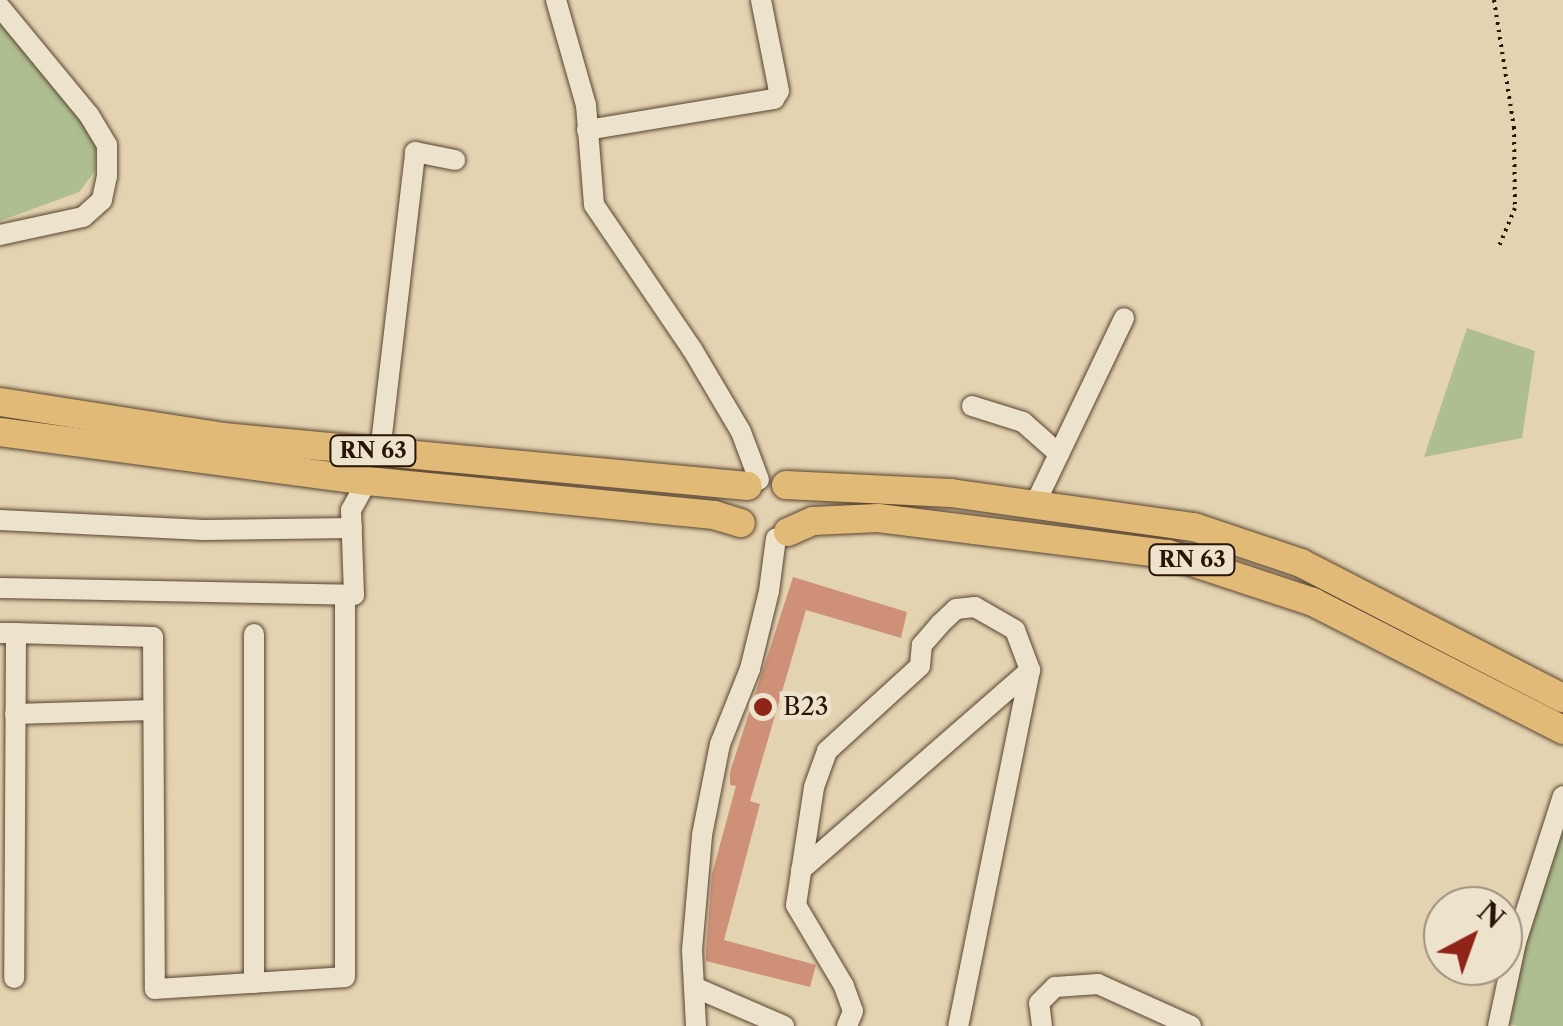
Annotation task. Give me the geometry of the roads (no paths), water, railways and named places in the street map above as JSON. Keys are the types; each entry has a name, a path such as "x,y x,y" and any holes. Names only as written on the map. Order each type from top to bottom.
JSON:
{"highway":[{"name":"RN 63","path":"0,402 223,437 1036,504 1194,527 1251,542 1563,698"},
{"name":"RN 63","path":"0,432 367,481 714,515 741,523 762,539 824,519 878,518 1168,554 1313,602 1563,730"},
{"path":"741,523 737,510 764,484 798,508 782,535"}],"street":[{"path":"556,0 588,130 594,205 732,415 764,484"},
{"path":"588,130 774,99 779,90 760,0"},
{"path":"0,7 62,76 108,145 102,200 83,217 0,234"},
{"path":"380,452 415,152 456,160"},
{"path":"1036,504 1124,318"},
{"path":"972,406 1022,422 1059,454"},
{"path":"0,588 354,595 351,510 367,481"},
{"path":"0,520 204,530 352,528"},
{"path":"676,1026 697,1021 694,987 702,835 720,744 769,591 782,535"},
{"path":"14,978 15,714 8,633 153,637 155,989 345,978 345,595"},
{"path":"847,1026 853,1010 844,986 796,905 814,787 827,751 920,666 922,645 956,609 975,607 1014,630 1030,670 958,1026"},
{"path":"254,634 254,982"},
{"path":"802,870 1030,670"},
{"path":"15,714 151,710"},
{"path":"1498,1026 1516,942 1563,796"},
{"path":"1042,1026 1040,1003 1055,986 1098,984 1190,1026"},
{"path":"694,987 784,1026"}],"place":[{"name":"B23","path":"763,707"}]}
